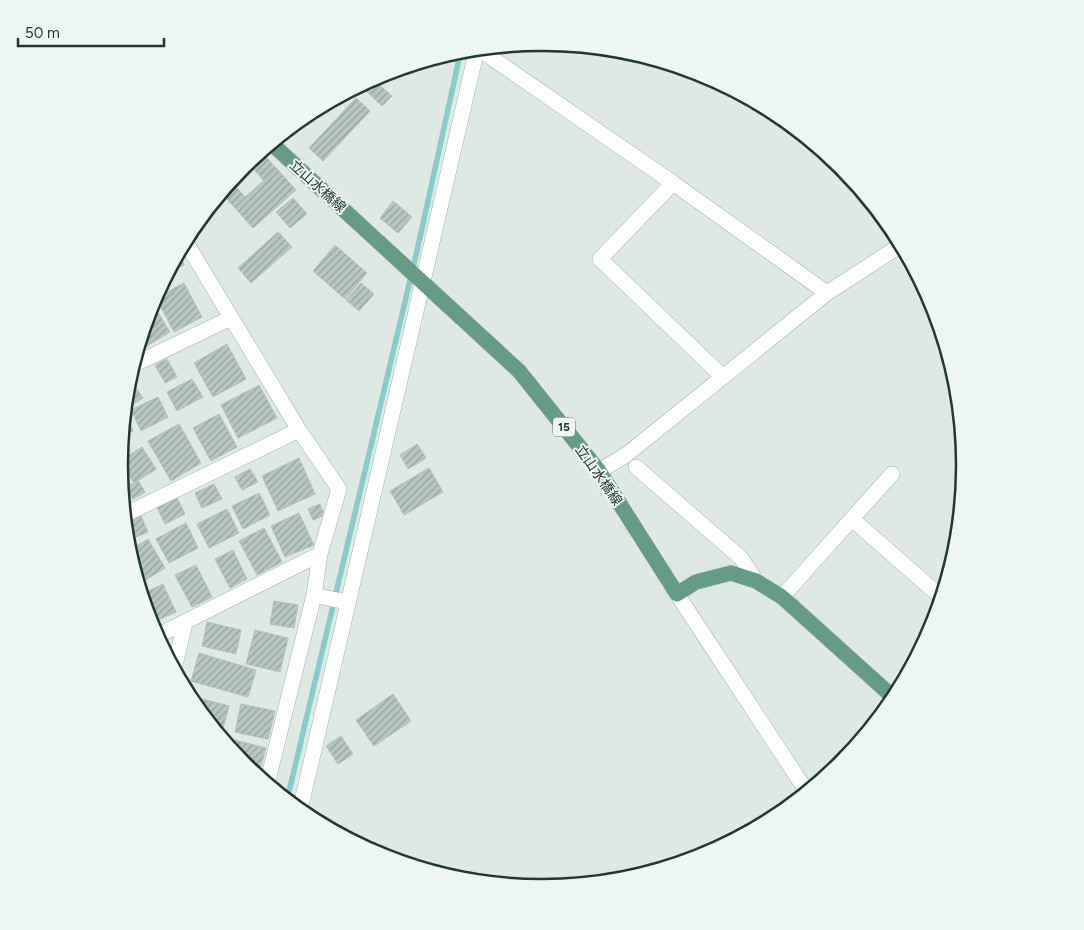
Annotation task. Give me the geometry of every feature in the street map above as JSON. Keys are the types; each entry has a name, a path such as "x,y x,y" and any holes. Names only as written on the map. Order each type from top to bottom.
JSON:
{"main road":[{"name":"立山水橋線","path":"276,148 519,371 599,471 677,594"},
{"path":"677,594 696,582 731,573 756,581 782,597 888,692"}],"street":[{"path":"487,55 827,292"},
{"path":"302,802 346,602 424,283 476,57"},
{"path":"673,183 600,259 723,376"},
{"path":"190,249 299,430 339,490 320,554 314,594 269,776"},
{"path":"599,471 626,455 827,292 895,249"},
{"path":"141,362 231,318"},
{"path":"131,512 299,430"},
{"path":"636,468 741,558 756,581"},
{"path":"782,597 892,474"},
{"path":"852,519 936,592"},
{"path":"164,632 320,554"},
{"path":"314,594 346,602"},
{"path":"677,594 803,786"},
{"path":"177,658 185,622"}],"building":[{"path":"380,85 392,96 382,106 366,91"},
{"path":"356,98 370,111 323,161 309,148"},
{"path":"266,157 277,169 264,181 253,168"},
{"path":"277,169 296,190 253,228 234,207"},
{"path":"236,187 245,197 234,207 226,198"},
{"path":"293,198 307,214 290,228 276,212"},
{"path":"393,201 412,217 398,233 380,218"},
{"path":"278,232 292,247 251,283 238,268"},
{"path":"335,245 367,273 345,299 313,271"},
{"path":"184,283 202,317 174,332 160,306 166,292"},
{"path":"361,283 374,294 359,311 346,300"},
{"path":"158,312 170,332 147,346 150,332"},
{"path":"227,344 246,379 213,397 194,363"},
{"path":"167,359 177,377 165,383 155,365"},
{"path":"192,379 203,397 177,411 167,392"},
{"path":"259,385 277,418 238,438 221,405"},
{"path":"136,387 143,398 133,404"},
{"path":"158,397 168,417 141,431 132,409"},
{"path":"219,414 237,447 211,461 193,428"},
{"path":"179,424 201,463 171,481 148,441"},
{"path":"417,444 426,458 408,469 400,455"},
{"path":"142,447 156,469 134,483 128,474 128,456"},
{"path":"299,458 315,494 278,511 262,476"},
{"path":"429,468 443,492 404,515 390,491"},
{"path":"250,469 258,482 242,490 235,477"},
{"path":"138,480 145,492 133,499 129,492 129,485"},
{"path":"214,484 222,499 202,508 195,493"},
{"path":"259,493 270,515 243,529 232,506"},
{"path":"177,498 185,514 165,524 157,507"},
{"path":"320,504 325,515 313,520 308,509"},
{"path":"227,509 239,533 209,548 197,524"},
{"path":"299,513 314,545 285,557 271,526"},
{"path":"141,516 148,532 136,537 132,520"},
{"path":"186,523 198,548 169,563 156,539"},
{"path":"264,528 282,562 257,575 239,541"},
{"path":"148,539 165,568 145,581 136,547"},
{"path":"233,550 247,579 230,588 215,559"},
{"path":"196,565 212,597 192,607 175,575"},
{"path":"163,584 176,612 159,620 148,591"},
{"path":"274,601 298,605 294,628 270,624"},
{"path":"207,622 241,630 236,654 202,646"},
{"path":"255,630 288,638 280,672 246,664"},
{"path":"199,653 256,670 248,697 191,681"},
{"path":"393,694 411,721 374,746 356,720"},
{"path":"203,699 229,706 223,728 214,717 202,701"},
{"path":"241,704 275,711 268,739 235,732"},
{"path":"341,736 353,754 338,764 326,746"},
{"path":"232,739 266,748 260,768"}],"waterway":[{"path":"289,792 417,251 459,59"}]}
